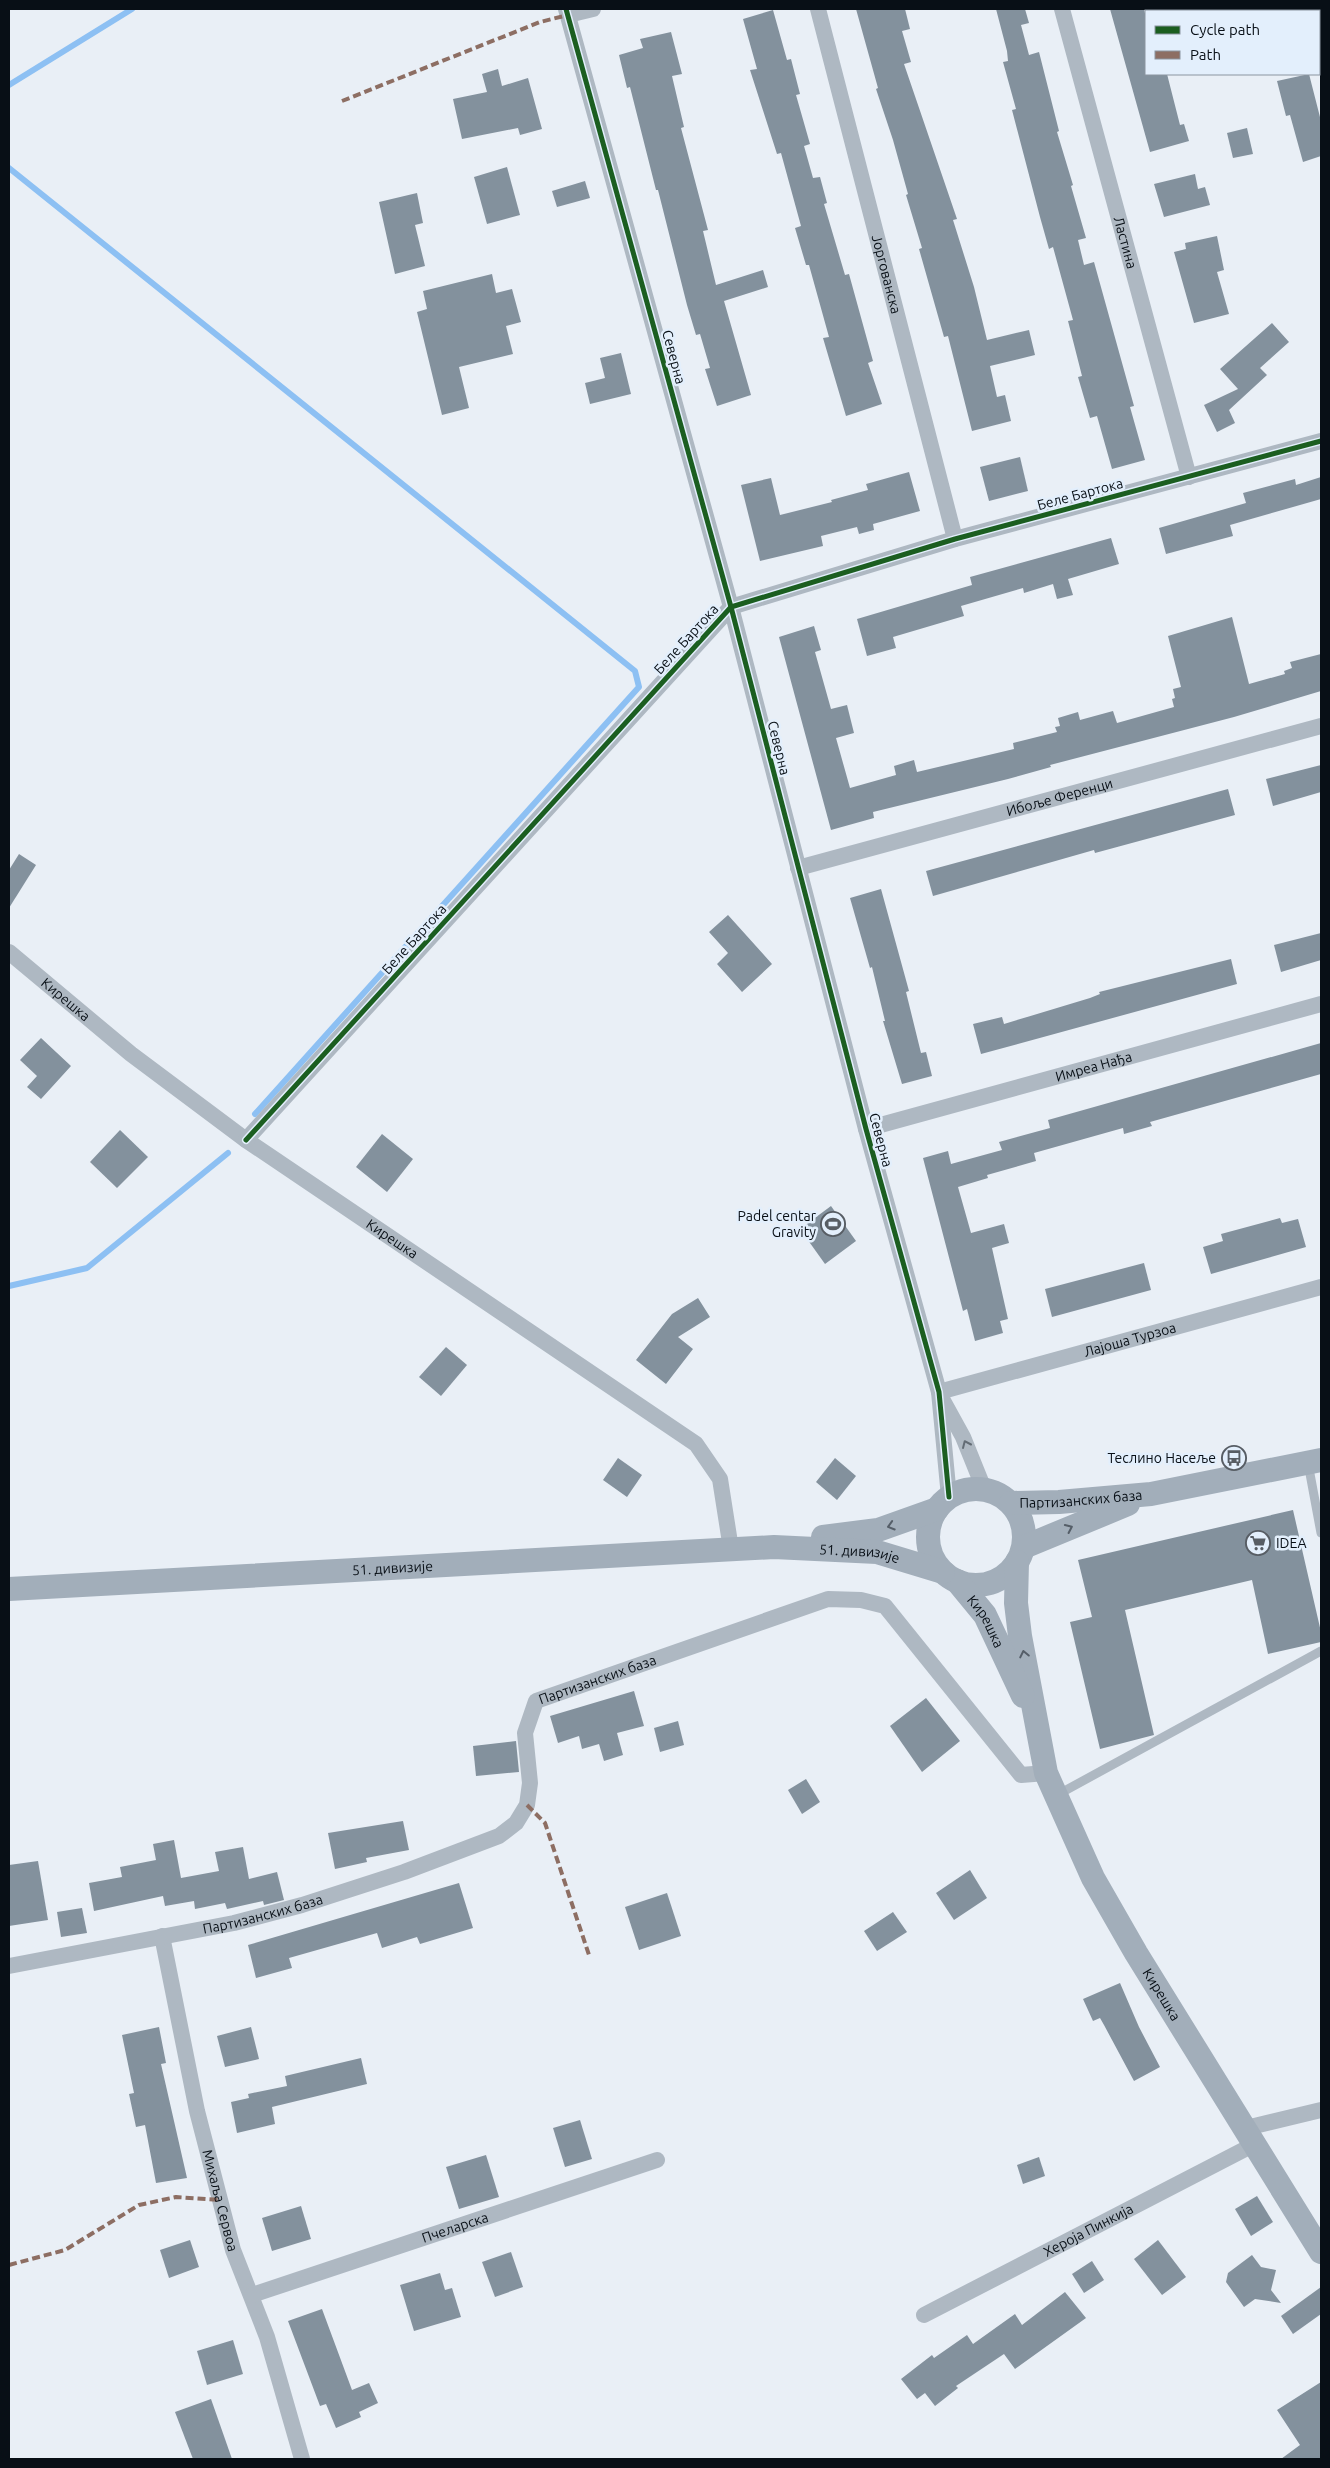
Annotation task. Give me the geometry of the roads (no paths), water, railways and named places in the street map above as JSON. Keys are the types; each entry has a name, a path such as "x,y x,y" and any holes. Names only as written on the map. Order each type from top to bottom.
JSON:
{"street":[{"path":"567,12 592,9"},
{"name":"Јоргованска","path":"818,9 955,539"},
{"name":"Ластина","path":"1062,9 1188,477"},
{"name":"Северна","path":"567,12 731,607 866,1129 939,1392 963,1436 984,1489"},
{"name":"Беле Бартока","path":"246,1140 731,607 955,539 1321,441"},
{"name":"Ибоље Ференци","path":"798,868 1321,726"},
{"name":"Кирешка","path":"9,952 131,1054 246,1140 696,1444 720,1480 730,1549"},
{"name":"Имреа Нађа","path":"866,1129 1321,1004"},
{"name":"Лајоша Турзоа","path":"939,1392 1321,1287"},
{"name":"Северна","path":"939,1392 943,1503"},
{"name":"Партизанских база","path":"1011,1503 1059,1502 1151,1494 1315,1461"},
{"path":"965,1489 984,1489 1003,1496 1011,1503 1024,1528 1020,1554 1006,1575 991,1583 974,1585 950,1577 933,1558 928,1542 929,1525 943,1503 965,1489"},
{"name":"Партизанских база","path":"1020,1554 1151,1494"},
{"name":"51. дивизије","path":"774,1547 822,1537 878,1530 943,1503"},
{"name":"51. дивизије","path":"9,1589 774,1547 877,1552 950,1577"},
{"name":"Кирешка","path":"1020,1554 1018,1619 1046,1772 1098,1886 1136,1953 1321,2252"},
{"name":"Кирешка","path":"950,1577 985,1615 1035,1720"},
{"name":"Партизанских база","path":"9,1966 234,1923 302,1905 404,1872 499,1836 516,1823 528,1805 530,1783 525,1733 536,1701 828,1599 861,1600 885,1606 1021,1775 1046,1772"},
{"name":"Михаља Сервоа","path":"162,1936 197,2111 232,2250 252,2295 267,2337 302,2459"},
{"name":"Хероја Пинкија","path":"924,2315 1250,2136 1321,2110"},
{"name":"Пчеларска","path":"252,2295 657,2160"}],"lane":[{"path":"1315,1461 1321,1533"},
{"path":"1056,1795 1321,1651"}],"waterway":[{"path":"9,85 132,9"},
{"path":"9,168 635,671 639,687 255,1114"},
{"path":"9,1286 87,1268 228,1153"}],"place":[{"name":"Padel centar Gravity","path":"833,1224"},
{"name":"Теслино Насеље","path":"1234,1458"},
{"name":"IDEA","path":"1258,1543"}]}
